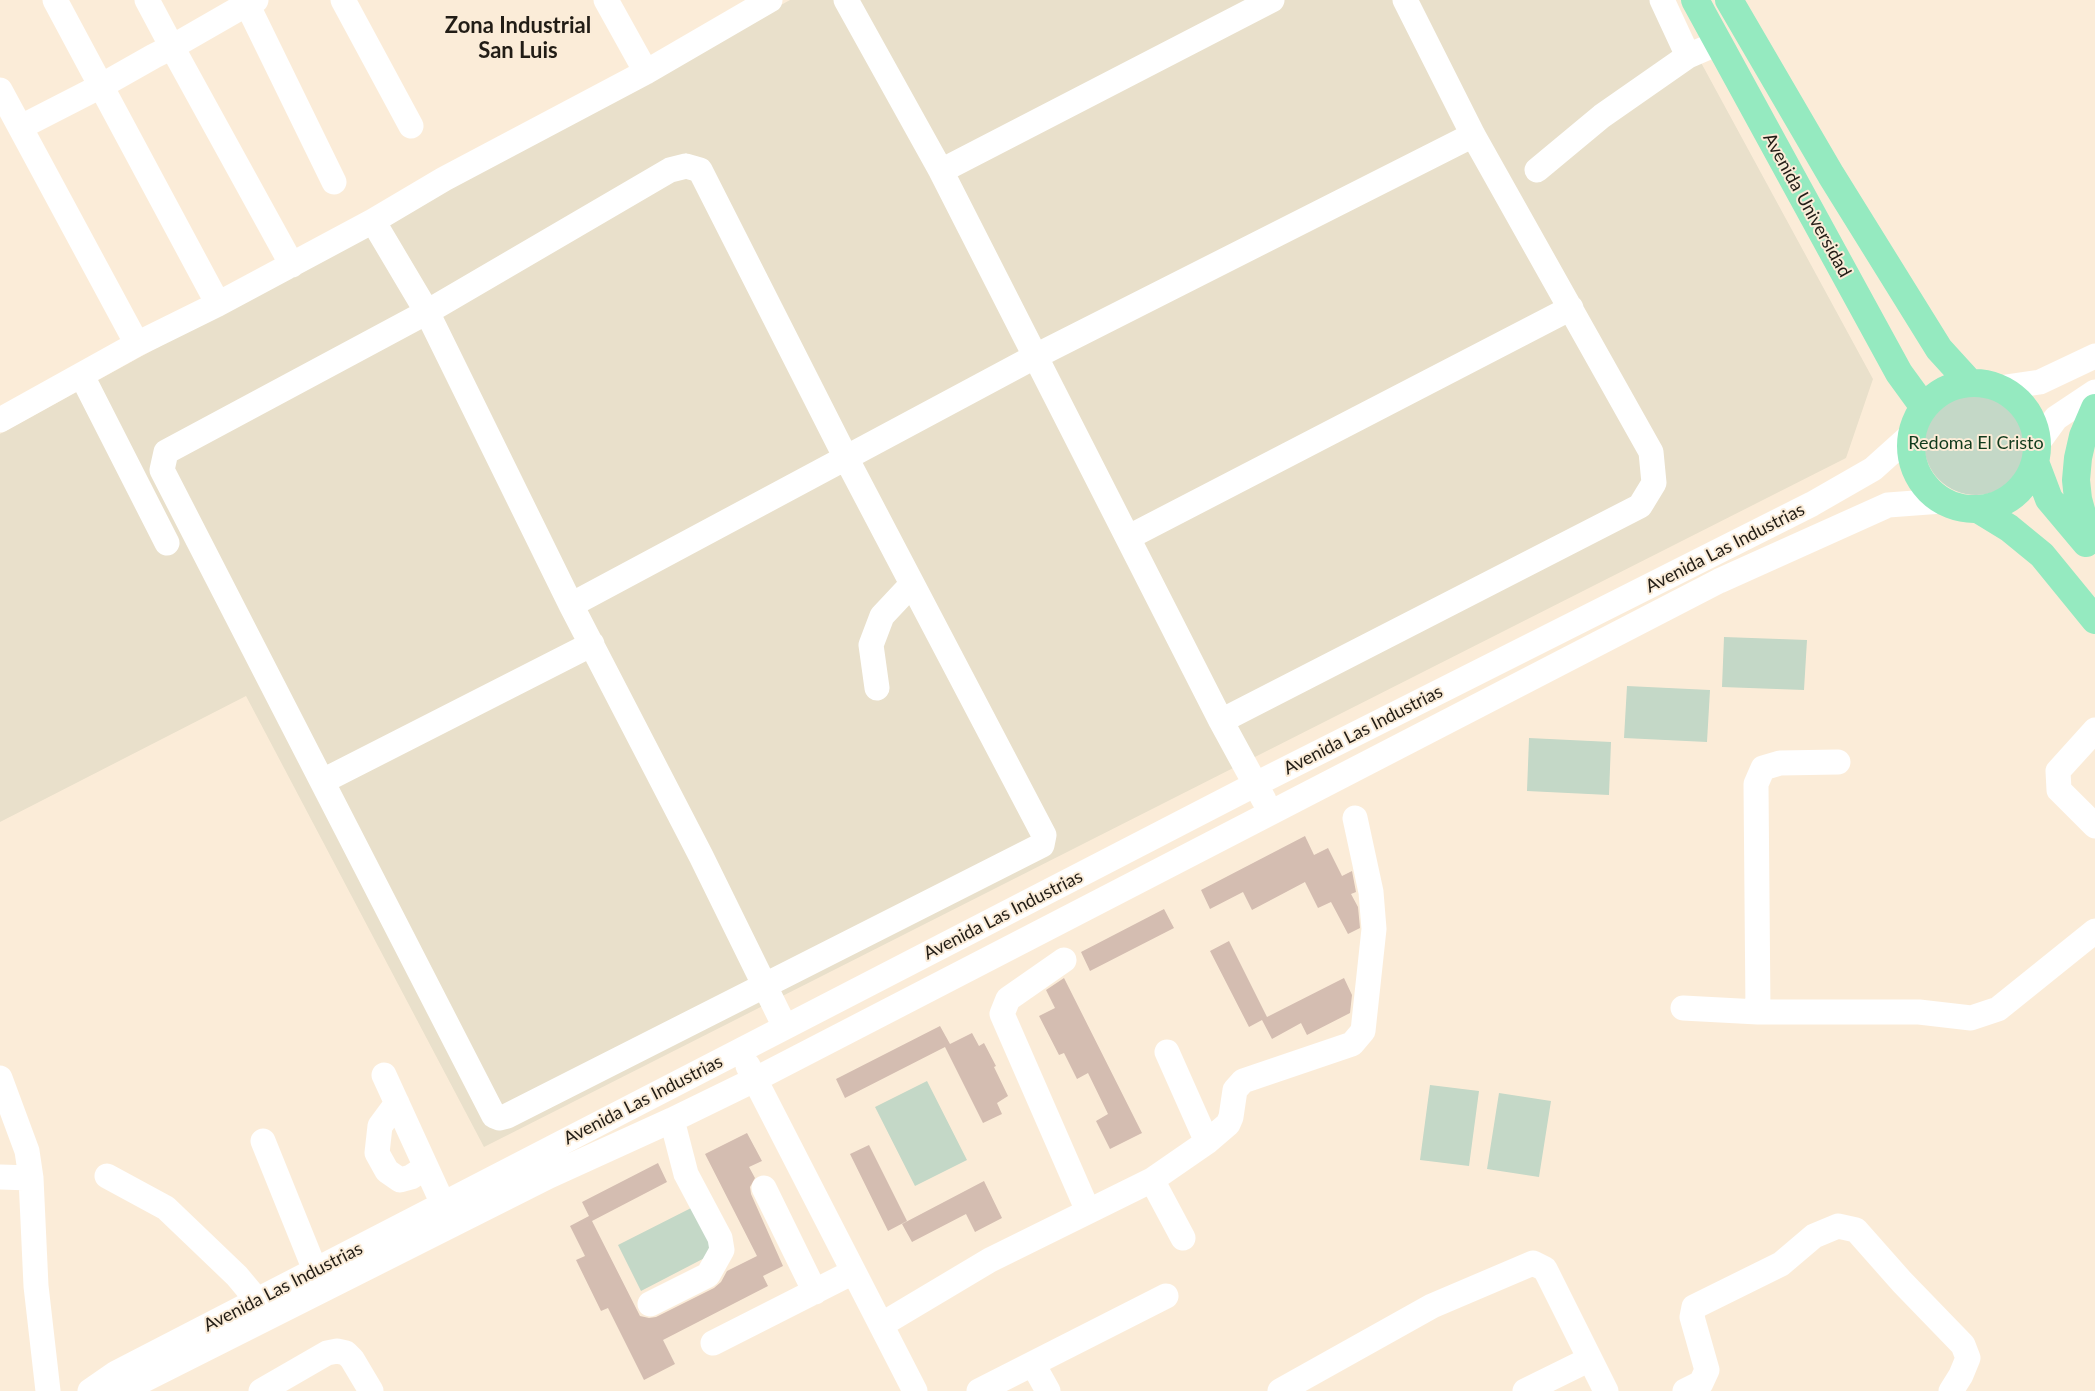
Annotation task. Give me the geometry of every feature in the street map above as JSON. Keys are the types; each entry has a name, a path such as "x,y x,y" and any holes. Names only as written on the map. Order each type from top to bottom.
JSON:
{"main road":[{"name":"Avenida Universidad","path":"1695,0 1899,373 1923,406"},
{"name":"Avenida Universidad","path":"1729,0 1831,175 1939,349 1970,383"},
{"path":"2036,453 2027,481 2014,495 1997,505 1978,510 1959,508 1942,501 1929,492 1917,472 1911,450 1912,434 1923,406 1946,390 1970,383 1985,384 1999,388 2014,398 2026,411 2034,427 2036,453 2049,498 2095,553"},
{"path":"2095,408 2081,443 2076,480 2078,500 2095,540"},
{"path":"1978,510 2010,528 2042,555 2095,620"}],"street":[{"path":"54,0 218,304"},
{"path":"147,0 292,265"},
{"path":"343,0 411,126"},
{"path":"606,0 646,72"},
{"path":"0,420 138,344 218,304 373,221 444,179 646,72 770,0"},
{"path":"846,0 941,171 1221,721 1271,813"},
{"path":"941,171 1272,0"},
{"path":"1221,721 1640,506 1654,482 1651,452 1473,135 1405,0"},
{"path":"1662,0 1688,56"},
{"path":"21,127 172,47 250,1 334,182"},
{"path":"1536,170 1602,116 1688,56 1718,42"},
{"path":"0,90 138,344"},
{"path":"571,605 846,456 1036,356 1473,135"},
{"path":"686,166 700,170 846,456 1044,835 1042,845 506,1116 500,1118 494,1116 162,470 166,452 427,312 670,170 686,166"},
{"path":"373,221 427,312 571,605 766,984 786,1027"},
{"path":"1129,537 1571,308"},
{"path":"1999,388 2040,382 2095,356"},
{"path":"82,376 167,543"},
{"path":"2036,453 2056,418 2095,392"},
{"name":"Avenida Las Industrias","path":"90,1391 116,1373 1256,784 1812,504 1873,469 1912,434"},
{"name":"Avenida Las Industrias","path":"122,1391 549,1176 754,1080 1719,582 1888,505 1942,501"},
{"path":"877,688 871,645 882,616 912,584"},
{"path":"323,781 592,644"},
{"path":"2095,730 2058,770 2059,790 2095,826"},
{"path":"1758,1012 1756,784 1763,768 1780,763 1838,762"},
{"path":"881,1325 990,1260 1152,1180 1207,1142 1228,1124 1231,1117 1235,1090 1243,1081 1352,1044 1363,1031 1374,929 1370,892 1355,818"},
{"path":"1683,1008 1758,1012 1920,1012 1970,1018 1998,1009 2095,931"},
{"path":"1064,960 1008,999 1002,1014 1088,1211"},
{"path":"740,1051 915,1391"},
{"path":"1167,1052 1207,1142"},
{"path":"384,1075 443,1204"},
{"path":"0,1078 27,1151 36,1286 48,1391"},
{"path":"397,1103 380,1126 377,1153 387,1171 400,1180 412,1177 426,1166"},
{"path":"650,1304 708,1275 722,1250 720,1238 686,1174 672,1120"},
{"path":"263,1141 315,1270"},
{"path":"108,1176 166,1208 237,1276 257,1300"},
{"path":"0,1177 30,1178"},
{"path":"1152,1180 1183,1238"},
{"path":"764,1188 815,1292"},
{"path":"1684,1391 1702,1383 1707,1370 1692,1317 1694,1307 1781,1264 1814,1236 1838,1226 1856,1230 1902,1282 1963,1345 1968,1358 1961,1375 1951,1391"},
{"path":"1280,1391 1432,1306 1533,1263 1545,1269 1606,1391"},
{"path":"713,1343 853,1272"},
{"path":"979,1391 1166,1296"},
{"path":"261,1391 327,1353 337,1351 346,1354 352,1359 371,1391"},
{"path":"1525,1391 1590,1359"},
{"path":"1033,1364 1048,1391"}],"shaded area":[{"path":"790,0 1667,0 1873,379 1846,458 484,1147 246,696 0,822 0,434"}],"green space":[{"name":"Redoma El Cristo","path":"1976,391 1996,395 2013,406 2024,423 2028,443 2024,463 2013,480 1996,491 1976,495 1956,491 1939,480 1928,463 1924,443 1928,423 1939,406 1956,395"},
{"path":"1724,637 1807,640 1804,690 1722,687"},
{"path":"1627,686 1710,690 1707,742 1624,738"},
{"path":"1529,738 1611,742 1609,795 1527,791"},
{"path":"927,1081 967,1160 915,1186 875,1107"},
{"path":"1430,1085 1479,1091 1469,1166 1420,1160"},
{"path":"1499,1093 1551,1101 1539,1177 1487,1169"},
{"path":"697,1205 720,1250 641,1291 618,1245"}],"building":[{"path":"1305,836 1314,855 1328,848 1342,876 1352,871 1356,892 1351,894 1358,907 1360,928 1348,934 1331,902 1318,908 1305,882 1252,910 1243,892 1210,909 1201,890"},
{"path":"1164,909 1174,928 1090,971 1081,952"},
{"path":"1229,941 1267,1017 1344,978 1352,995 1350,1013 1307,1035 1301,1023 1272,1039 1262,1020 1249,1027 1210,951"},
{"path":"1064,978 1142,1133 1110,1149 1096,1121 1108,1114 1088,1073 1077,1079 1064,1053 1059,1055 1039,1016 1055,1008 1046,990"},
{"path":"940,1026 950,1044 972,1033 979,1046 984,1043 1008,1096 997,1103 1002,1114 983,1123 945,1047 845,1098 836,1079"},
{"path":"747,1133 762,1161 749,1167 755,1178 750,1187 751,1194 783,1266 763,1276 768,1286 663,1340 675,1364 644,1380 608,1308 601,1311 576,1260 585,1256 570,1226 589,1216 582,1202 658,1163 667,1182 592,1221 640,1316 656,1317 714,1288 721,1282 727,1271 757,1256 705,1154"},
{"path":"869,1145 907,1221 888,1231 850,1154"},
{"path":"984,1181 1002,1218 975,1232 966,1214 912,1242 902,1224"}],"district":[{"name":"Zona Industrial San Luis","path":"518,38"}]}
